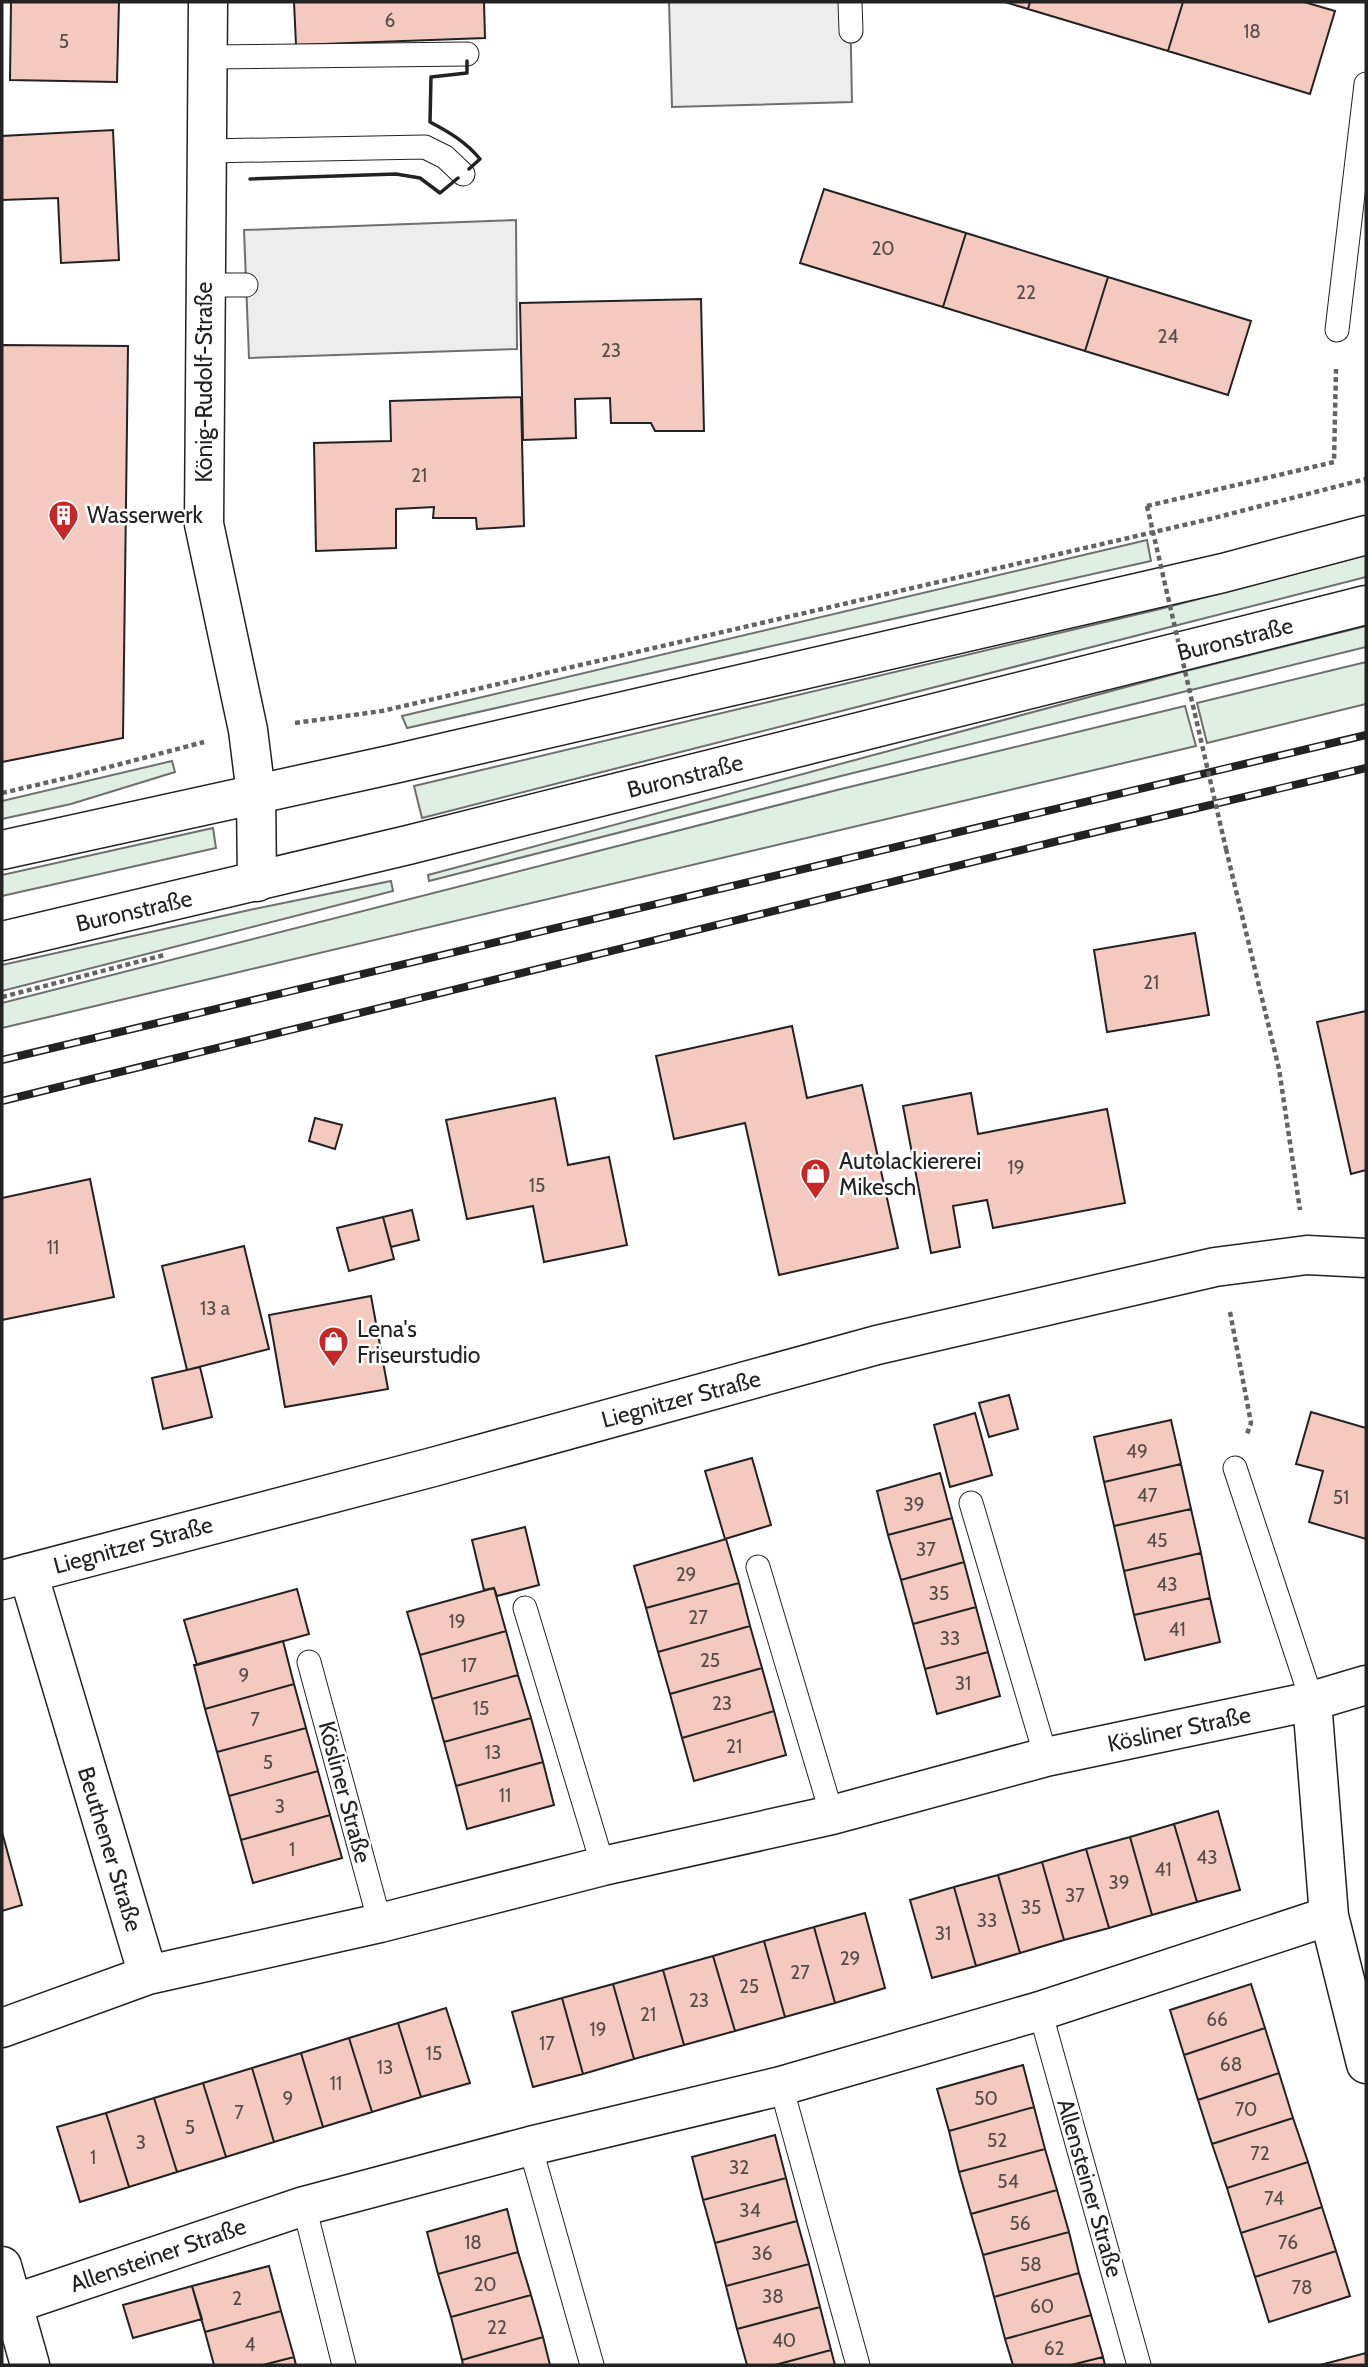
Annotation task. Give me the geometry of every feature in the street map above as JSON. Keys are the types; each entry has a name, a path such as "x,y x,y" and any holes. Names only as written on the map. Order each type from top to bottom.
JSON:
{"street":[{"name":"König-Rudolf-Straße","path":"208,2 204,524 247,730 256,794 257,883"},
{"path":"2,850 1223,573 1366,535"},
{"name":"Buronstraße","path":"2,941 257,883 1366,605"},
{"name":"Liegnitzer Straße","path":"15,1577 433,1467 877,1345 1215,1267 1307,1255 1366,1258"},
{"name":"Beuthener Straße","path":"15,1577 148,1975"},
{"name":"Kösliner Straße","path":"148,1975 380,1923 603,1866 832,1815 1046,1757 1312,1700 1366,1685"},
{"path":"1312,1700 1329,1916 1366,2064"},
{"name":"Allensteiner Straße","path":"13,2304 303,2206 530,2146 781,2086 1040,2011 1329,1916"},
{"path":"2,2028 148,1975"},
{"path":"2,2266 30,2365"}],"lane":[{"path":"850,2 851,31"},
{"path":"208,57 467,54"},
{"path":"1337,330 1366,84"},
{"path":"207,150 425,148 445,157 463,174"},
{"path":"204,285 246,285"},
{"path":"1235,1468 1312,1700"},
{"path":"971,1503 1046,1757"},
{"path":"758,1567 832,1815"},
{"path":"525,1608 603,1866"},
{"name":"Kösliner Straße","path":"309,1662 380,1923"},
{"name":"Allensteiner Straße","path":"1040,2011 1139,2365"},
{"path":"781,2086 858,2365"},
{"path":"530,2146 592,2365"},
{"path":"303,2206 344,2365"}],"path":[{"path":"1307,1255 1279,1069 1147,506 1334,462 1337,330"},
{"path":"2,793 247,730 382,711 1210,519 1366,479"},
{"path":"1235,1468 1251,1423 1230,1312 1242,1311"}],"green space":[{"path":"1147,540 1151,561 407,728 402,716"},
{"path":"1366,555 1366,577 422,818 414,786 1160,609"},
{"path":"1366,626 1366,647 429,881 428,875 1178,673"},
{"path":"1366,662 1366,704 1207,743 1197,703"},
{"path":"1185,706 1196,746 2,1028 2,1003 841,789"},
{"path":"172,761 175,772 71,804 2,819 2,801"},
{"path":"213,828 216,848 2,896 2,875"},
{"path":"391,881 393,891 2,991 2,965"}],"shaded area":[{"path":"669,2 850,2 852,102 672,107"},
{"path":"516,220 517,349 249,358 244,230"}],"building":[{"path":"11,2 119,2 117,82 10,80"},
{"path":"294,2 484,2 485,38 296,45"},
{"path":"1005,2 1030,2 1028,9"},
{"path":"1030,2 1183,2 1168,51 1028,9"},
{"path":"1183,2 1304,2 1335,11 1310,94 1168,51"},
{"path":"113,130 119,260 61,263 58,198 2,200 2,136"},
{"path":"824,189 966,233 943,307 800,263"},
{"path":"966,233 1108,277 1085,351 943,307"},
{"path":"1108,277 1251,321 1228,395 1085,351"},
{"path":"701,299 704,431 655,431 651,423 611,423 610,398 575,399 576,438 523,440 520,303"},
{"name":"Wasserwerk","path":"2,345 128,346 123,738 2,762"},
{"path":"521,397 524,526 477,529 476,518 433,518 434,507 396,509 396,548 316,551 314,443 391,441 390,401"},
{"path":"1195,933 1209,1015 1107,1032 1094,950"},
{"path":"1366,1011 1366,1170 1351,1174 1317,1022"},
{"path":"792,1026 807,1098 862,1085 898,1248 779,1275 745,1123 674,1139 656,1056"},
{"path":"971,1093 978,1134 1107,1109 1125,1203 993,1228 987,1200 953,1206 960,1247 931,1253 903,1106"},
{"path":"555,1098 568,1165 609,1157 627,1245 544,1262 533,1206 467,1219 446,1120"},
{"path":"315,1118 342,1125 335,1149 309,1141"},
{"path":"90,1179 114,1297 2,1320 2,1198"},
{"path":"412,1210 419,1240 391,1247 383,1217"},
{"path":"383,1217 394,1259 349,1271 337,1228"},
{"path":"244,1246 269,1349 187,1370 162,1266"},
{"path":"371,1296 388,1389 285,1407 269,1315"},
{"path":"200,1367 212,1417 163,1429 152,1378"},
{"path":"1009,1395 1018,1429 989,1437 979,1403"},
{"path":"1311,1412 1366,1428 1366,1539 1309,1522 1323,1471 1296,1464"},
{"path":"975,1413 992,1475 950,1487 934,1425"},
{"path":"1171,1420 1181,1464 1104,1482 1094,1437"},
{"path":"752,1458 771,1525 725,1539 705,1471"},
{"path":"1181,1464 1191,1509 1114,1526 1104,1482"},
{"path":"940,1473 952,1518 888,1535 877,1491"},
{"path":"1191,1509 1201,1553 1124,1571 1114,1526"},
{"path":"952,1518 964,1562 901,1580 888,1535"},
{"path":"525,1527 539,1585 497,1596 494,1588 484,1590 472,1540"},
{"path":"726,1539 739,1583 646,1608 634,1566"},
{"path":"1201,1553 1210,1598 1134,1615 1124,1571"},
{"path":"964,1562 976,1607 913,1624 901,1580"},
{"path":"739,1583 750,1626 658,1652 646,1608"},
{"path":"494,1588 506,1631 420,1655 407,1612"},
{"path":"297,1589 309,1634 197,1665 184,1620"},
{"path":"1210,1598 1220,1642 1145,1660 1134,1615"},
{"path":"976,1607 988,1652 925,1669 913,1624"},
{"path":"750,1626 762,1668 670,1694 658,1652"},
{"path":"506,1631 518,1675 432,1699 420,1655"},
{"path":"283,1641 294,1684 205,1709 194,1665"},
{"path":"988,1652 1000,1696 937,1714 925,1669"},
{"path":"762,1668 774,1711 682,1738 670,1694"},
{"path":"518,1675 531,1718 444,1742 432,1699"},
{"path":"294,1684 306,1728 217,1752 205,1709"},
{"path":"774,1711 786,1755 694,1781 682,1738"},
{"path":"531,1718 543,1762 456,1786 444,1742"},
{"path":"306,1728 318,1771 229,1796 217,1752"},
{"path":"543,1762 554,1805 467,1829 456,1786"},
{"path":"318,1771 330,1815 241,1840 229,1796"},
{"path":"1218,1811 1240,1890 1197,1902 1174,1824"},
{"path":"330,1815 342,1858 253,1883 241,1840"},
{"path":"1174,1824 1197,1902 1152,1915 1130,1837"},
{"path":"2,1832 22,1905 2,1911"},
{"path":"1130,1837 1152,1915 1109,1928 1086,1849"},
{"path":"1086,1849 1109,1928 1064,1940 1042,1862"},
{"path":"1042,1862 1064,1940 1020,1953 998,1875"},
{"path":"998,1875 1020,1953 976,1966 954,1887"},
{"path":"954,1887 976,1966 932,1978 910,1900"},
{"path":"865,1913 885,1988 835,2003 814,1927"},
{"path":"814,1927 835,2003 785,2017 764,1941"},
{"path":"764,1941 785,2017 735,2031 713,1956"},
{"path":"713,1956 735,2031 684,2045 663,1970"},
{"path":"663,1970 684,2045 634,2059 613,1984"},
{"path":"613,1984 634,2059 583,2074 562,1998"},
{"path":"1251,1984 1265,2028 1184,2055 1170,2010"},
{"path":"562,1998 583,2074 533,2087 512,2012"},
{"path":"446,2008 470,2083 421,2097 398,2023"},
{"path":"398,2023 421,2097 372,2112 349,2038"},
{"path":"1265,2028 1279,2073 1198,2100 1184,2055"},
{"path":"349,2038 372,2112 323,2127 301,2053"},
{"path":"301,2053 323,2127 274,2142 252,2068"},
{"path":"1023,2065 1034,2107 949,2131 937,2089"},
{"path":"252,2068 274,2142 226,2157 203,2083"},
{"path":"1279,2073 1293,2118 1212,2144 1198,2100"},
{"path":"203,2083 226,2157 177,2172 154,2098"},
{"path":"154,2098 177,2172 129,2187 106,2113"},
{"path":"1034,2107 1045,2149 959,2172 949,2131"},
{"path":"106,2113 129,2187 80,2202 57,2127"},
{"path":"1293,2118 1308,2162 1227,2188 1212,2144"},
{"path":"775,2135 786,2178 703,2200 692,2157"},
{"path":"1045,2149 1057,2190 971,2214 959,2172"},
{"path":"1308,2162 1322,2207 1241,2233 1227,2188"},
{"path":"786,2178 797,2221 715,2243 703,2200"},
{"path":"1057,2190 1069,2232 983,2255 971,2214"},
{"path":"1322,2207 1336,2251 1255,2277 1241,2233"},
{"path":"507,2209 518,2252 438,2274 427,2232"},
{"path":"797,2221 809,2264 726,2286 715,2243"},
{"path":"1069,2232 1079,2273 994,2297 983,2255"},
{"path":"1336,2251 1350,2296 1269,2322 1255,2277"},
{"path":"518,2252 531,2295 451,2317 438,2274"},
{"path":"809,2264 820,2307 737,2329 726,2286"},
{"path":"269,2266 281,2311 205,2332 192,2286"},
{"path":"1079,2273 1091,2315 1005,2339 994,2297"},
{"path":"192,2286 202,2319 133,2338 123,2305"},
{"path":"531,2295 543,2337 462,2360 451,2317"},
{"path":"820,2307 831,2350 775,2365 747,2365 737,2329"},
{"path":"281,2311 294,2357 263,2365 214,2365 205,2332"},
{"path":"1091,2315 1103,2357 1071,2365 1013,2365 1005,2339"},
{"path":"543,2337 550,2365 463,2365 462,2360"},
{"path":"831,2350 835,2365 775,2365"},
{"path":"1366,2353 1366,2365 1320,2365"},
{"path":"294,2357 296,2365 263,2365"},
{"path":"1103,2357 1105,2365 1071,2365"}],"railway":[{"path":"2,1060 1366,735"},
{"path":"2,1101 1058,841 1366,768"}],"wall":[{"path":"467,61 467,73 431,77 430,122 457,138 480,159 469,169"},
{"path":"250,179 396,174 420,178 440,193 458,178"}],"place":[{"name":"Wasserwerk","path":"64,542"},
{"name":"Autolackiererei Mikesch","path":"816,1201"},
{"name":"Lena's Friseurstudio","path":"334,1369"}]}
